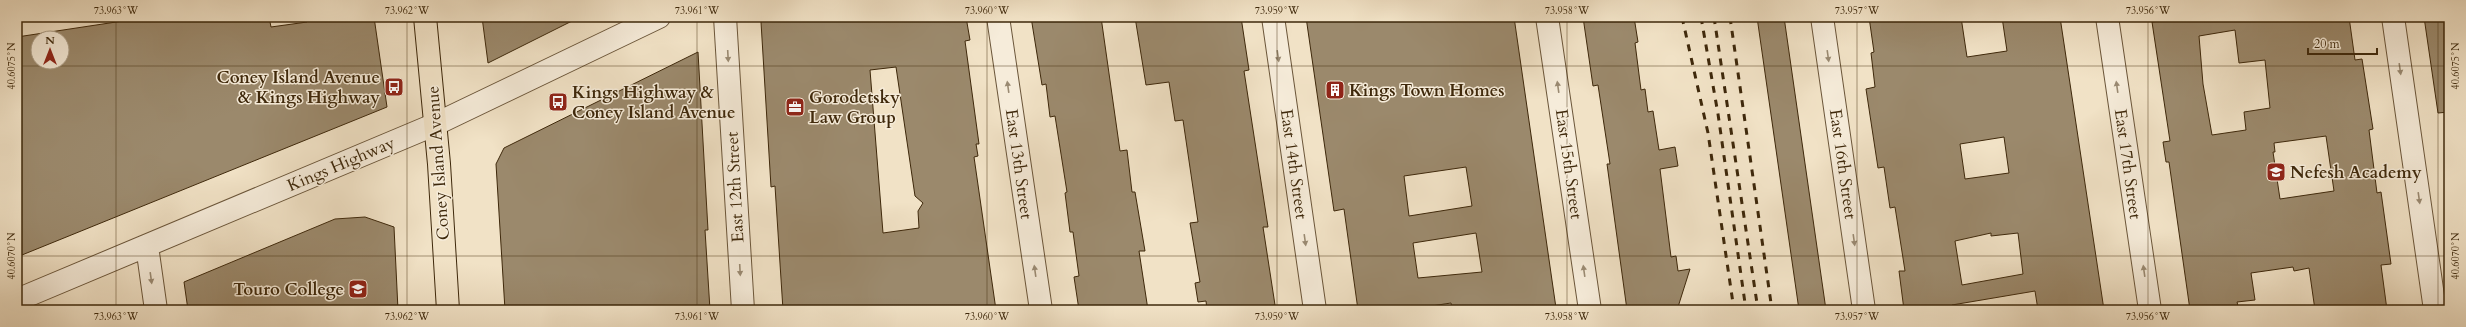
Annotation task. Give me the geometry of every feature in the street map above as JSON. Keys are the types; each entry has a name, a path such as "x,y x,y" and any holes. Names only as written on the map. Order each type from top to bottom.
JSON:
{"main road":[{"name":"Coney Island Avenue","path":"425,17 436,124 448,310"}],"street":[{"name":"Kings Highway","path":"17,300 436,124 659,17"},
{"name":"East 12th Street","path":"725,17 743,310"},
{"name":"East 13th Street","path":"998,17 1041,310"},
{"name":"East 14th Street","path":"1273,17 1315,310"},
{"name":"East 15th Street","path":"1548,17 1590,310"},
{"name":"East 16th Street","path":"1822,17 1864,310"},
{"name":"East 17th Street","path":"2107,17 2150,310"},
{"path":"2393,17 2435,310"},
{"path":"147,246 156,310"}],"building":[{"path":"149,17 269,17 271,27 307,22 306,17 374,17 387,107 17,257 17,37 30,35 30,70 70,70 70,30 63,30"},
{"path":"482,17 580,17 488,63"},
{"path":"772,17 966,17 970,40 965,41 979,144 976,144 978,156 974,157 996,310 783,310 775,186 771,187 761,22","holes":["896,67 915,196 923,203 918,211 919,228 883,233 870,70"]},
{"path":"1031,17 1101,17 1120,151 1127,150 1132,192 1135,192 1145,251 1139,251 1148,310 1079,310 1074,277 1079,276 1073,232 1070,232 1065,193 1067,192 1055,116 1050,117 1046,84 1042,85"},
{"path":"1135,17 1241,17 1249,70 1244,71 1268,227 1263,227 1275,305 1256,308 1256,310 1207,310 1206,301 1198,302 1195,283 1200,282 1190,223 1198,222 1183,120 1175,121 1169,82 1146,85"},
{"path":"1306,17 1514,17 1556,308 1452,310 1451,303 1405,310 1358,310 1344,209 1334,211","holes":["1466,167 1472,206 1409,216 1404,176","1476,233 1482,272 1418,278 1413,243"]},
{"path":"1583,17 1634,17 1638,42 1635,43 1641,90 1645,89 1648,112 1653,111 1659,150 1675,147 1678,166 1660,169 1671,257 1676,256 1678,271 1690,269 1678,307 1627,310 1607,164 1610,164 1598,85 1593,86"},
{"path":"1757,17 1784,17 1826,310 1799,310"},
{"path":"1869,17 1961,17 1967,57 2007,51 2002,17 2060,17 2104,310 2038,310 2035,291 1952,305 1953,310 1904,310 1899,271 1905,271 1895,207 1890,208 1884,167 1878,168 1866,89 1875,87 1871,53 1874,52","holes":["2004,137 2009,173 1965,179 1960,144","1991,233 1991,236 2018,233 2023,274 1962,285 1955,241"]},
{"path":"2188,17 2349,17 2355,60 2362,59 2373,129 2369,130 2377,193 2381,192 2391,264 2381,265 2387,310 2315,310 2309,268 2294,271 2293,267 2251,273 2255,300 2237,302 2239,310 2190,310 2169,162 2166,162 2163,142 2170,141 2152,22","holes":["2235,30 2239,63 2265,60 2270,108 2244,112 2246,130 2212,135 2203,84 2199,36","2326,136 2334,191 2280,199 2273,152 2275,152 2274,143"]},
{"path":"2424,17 2449,17 2449,112 2438,113"},
{"path":"698,52 708,230 705,230 710,310 505,310 496,164 504,148"},
{"path":"365,217 394,227 398,310 188,310 184,282 335,219"}],"railway":[{"path":"1682,17 1708,133 1734,310"},
{"path":"1701,17 1718,114 1746,310"},
{"path":"1714,17 1758,310"},
{"path":"1730,17 1772,310"}],"place":[{"name":"Coney Island Avenue & Kings Highway","path":"394,87"},
{"name":"Kings Town Homes","path":"1335,90"},
{"name":"Kings Highway & Coney Island Avenue","path":"558,102"},
{"name":"Gorodetsky Law Group","path":"795,107"},
{"name":"Nefesh Academy","path":"2276,172"},
{"name":"Touro College","path":"358,289"}]}
